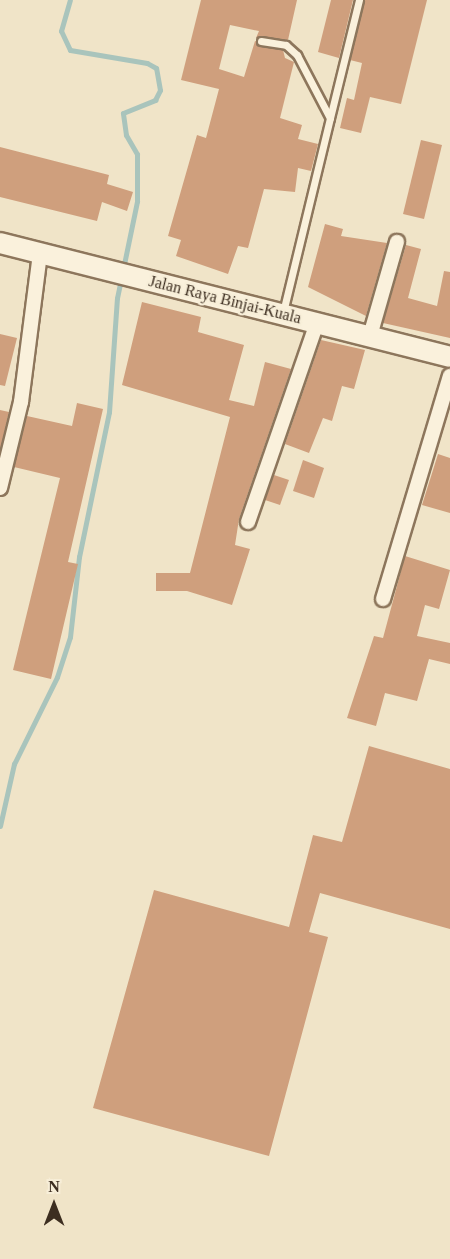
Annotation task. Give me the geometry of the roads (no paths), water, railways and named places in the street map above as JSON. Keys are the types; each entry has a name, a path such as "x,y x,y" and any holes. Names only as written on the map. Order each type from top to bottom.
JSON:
{"main road":[{"name":"Jalan Raya Binjai-Kuala","path":"0,243 450,357"}],"street":[{"path":"370,336 397,242"},
{"path":"0,488 21,402 40,253"},
{"path":"248,522 317,323"},
{"path":"383,599 450,376"}],"lane":[{"path":"282,314 359,0"},
{"path":"261,41 286,45 297,55 330,118"}],"waterway":[{"path":"0,826 14,764 57,677 70,637 79,557 109,412 117,298 137,201 137,154 126,135 123,113 155,100 160,90 156,68 147,63 70,50 61,31 70,0"}]}
